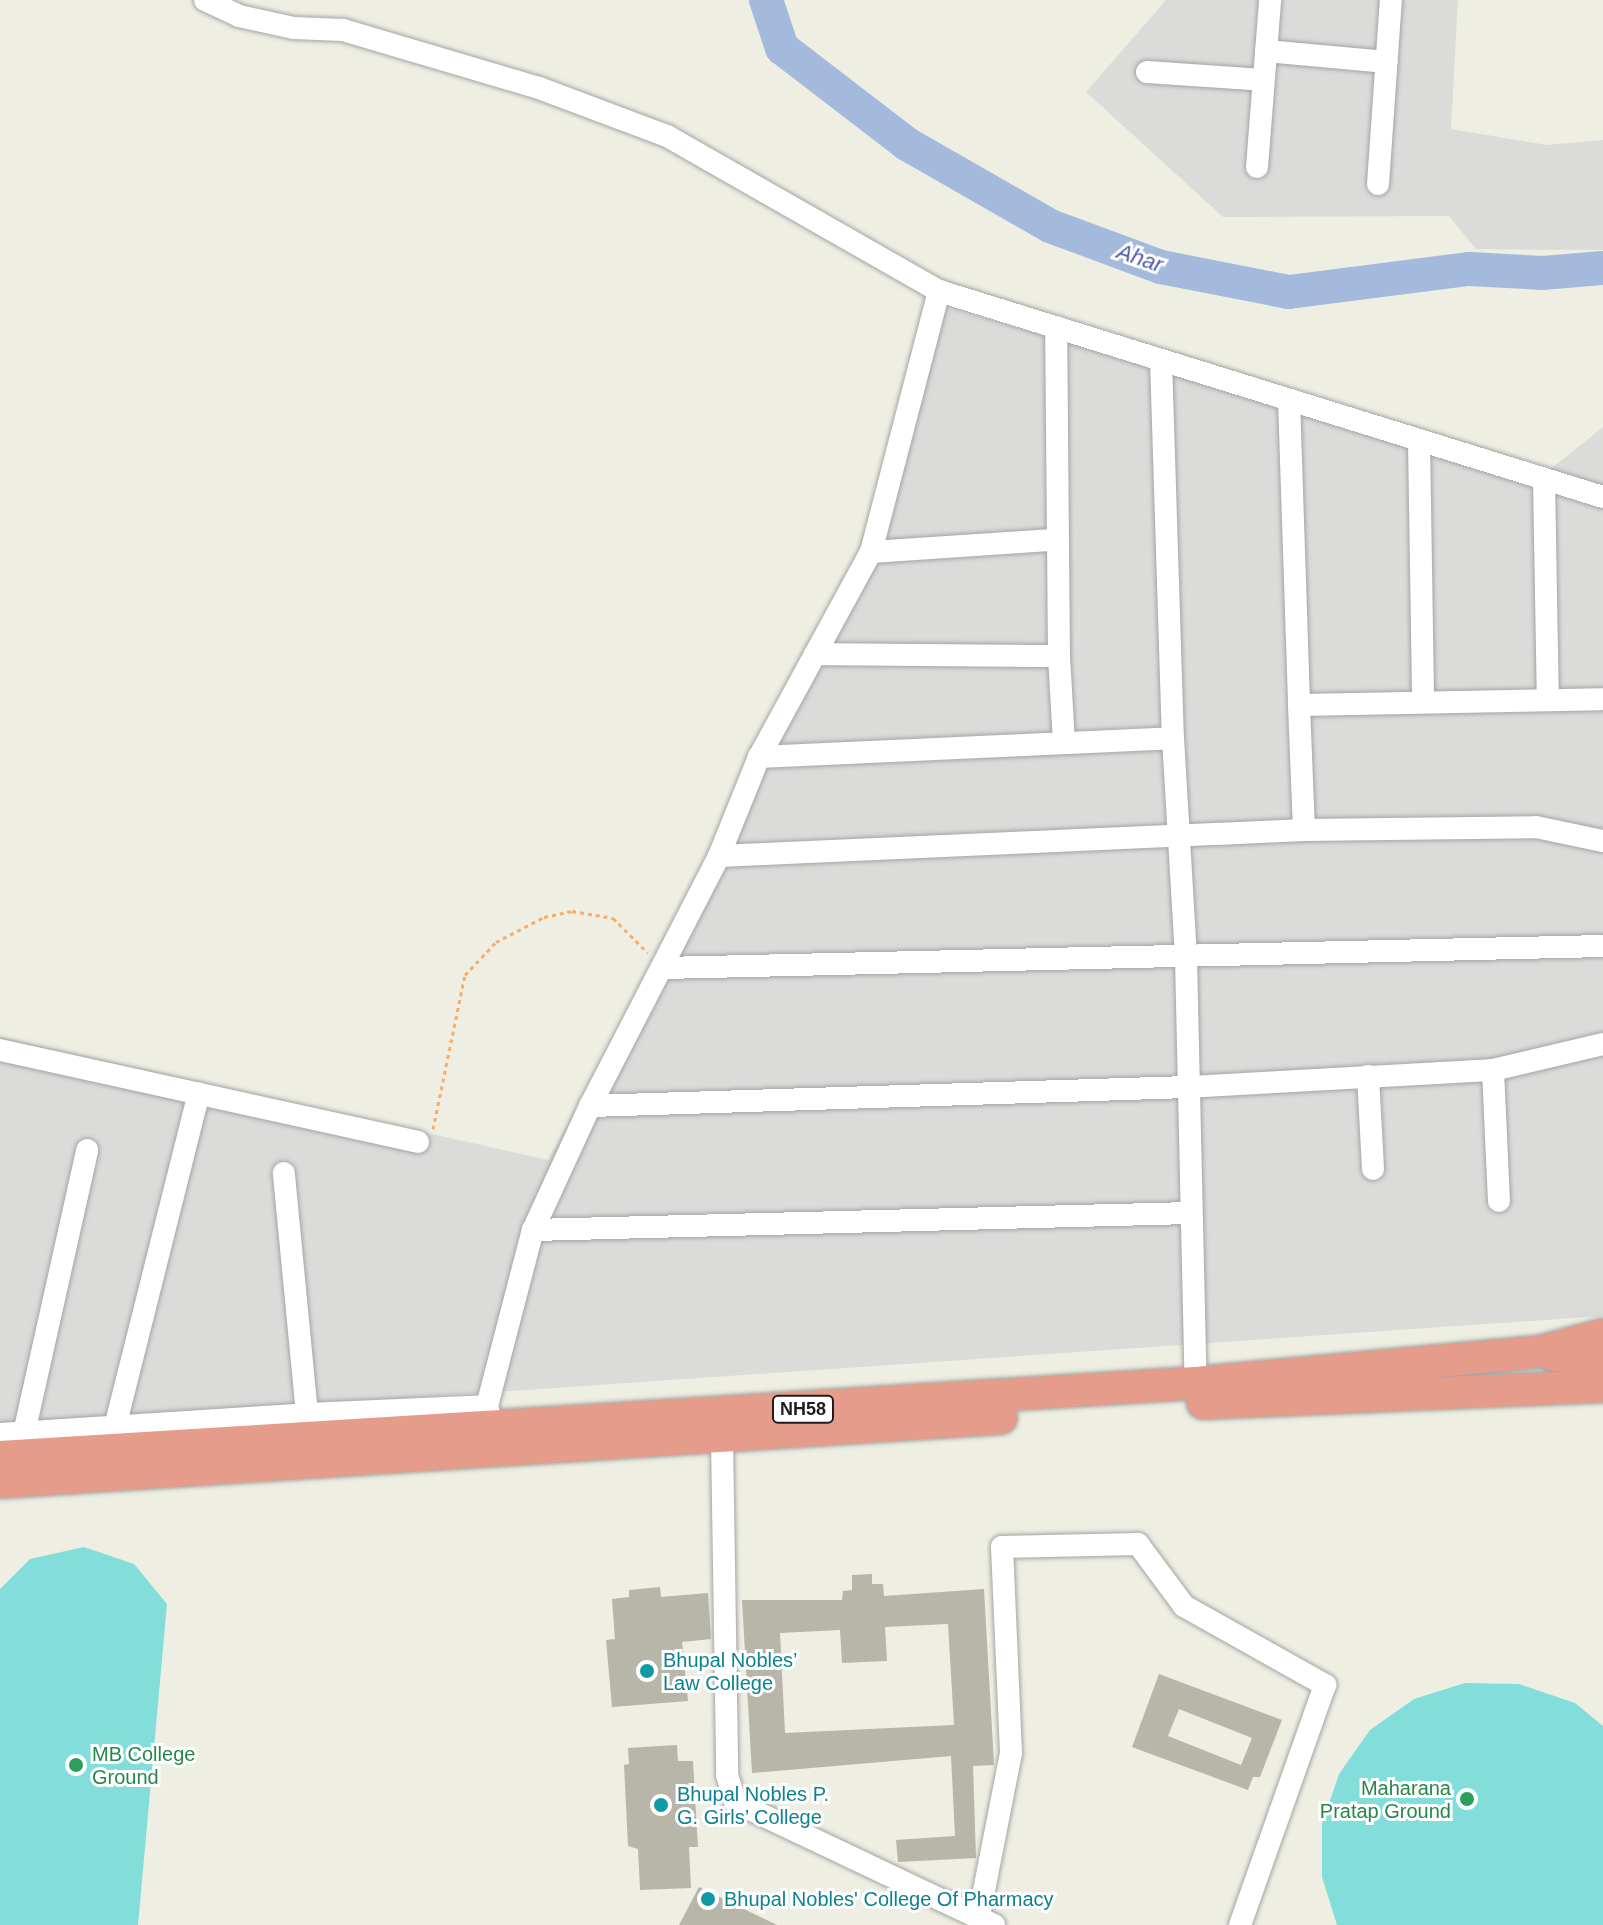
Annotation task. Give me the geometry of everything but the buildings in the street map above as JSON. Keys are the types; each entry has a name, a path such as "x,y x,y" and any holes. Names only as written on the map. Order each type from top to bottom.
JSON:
{"highway":[{"name":"NH58","path":"1197,1394 1539,1352 1603,1335"},
{"path":"1539,1352 1603,1365"},
{"path":"1546,1387 1603,1365"},
{"name":"NH58","path":"0,1482 1197,1394 1603,1386"},
{"name":"NH58","path":"0,1457 490,1416 722,1427"}],"street":[{"path":"205,0 239,16 294,28 358,34 539,88 667,136 939,291 1603,497"},
{"path":"1257,167 1270,0"},
{"path":"1378,184 1391,0"},
{"path":"1266,51 1387,62"},
{"path":"1147,72 1263,80"},
{"path":"0,1434 307,1414 490,1416 533,1230 590,1106 719,856 759,757 871,552 939,291"},
{"path":"1056,327 1054,540 1064,743"},
{"path":"1161,360 1173,738 1186,958 1190,1213 1197,1394"},
{"path":"1289,400 1304,830"},
{"path":"1419,440 1423,702"},
{"path":"1544,479 1548,698"},
{"path":"871,552 1054,540"},
{"path":"815,654 1059,656"},
{"path":"1299,705 1603,699"},
{"path":"759,757 1173,738"},
{"path":"719,856 1304,830 1536,827 1603,841"},
{"path":"663,968 1603,946"},
{"path":"590,1106 1188,1087 1493,1070 1603,1044"},
{"path":"0,1050 418,1142"},
{"path":"1493,1070 1499,1201"},
{"path":"1368,1076 1373,1169"},
{"path":"115,1427 199,1093"},
{"path":"24,1433 87,1150"},
{"path":"284,1173 307,1414"},
{"path":"533,1230 1190,1213"},
{"path":"722,1427 727,1775 735,1802 986,1921 1011,1753 1002,1547 1138,1544 1184,1606 1325,1685 1240,1925"}],"path":[{"path":"418,1142 433,1132 465,975 496,942 544,917 572,911 613,918 663,968"}],"shaded area":[{"path":"1166,0 1458,0 1451,129 1547,145 1603,140 1603,250 1476,249 1449,216 1223,217 1086,92"},
{"path":"937,305 1542,476 1603,427 1603,1316 0,1426 0,1037 548,1160 877,547"},
{"name":"MB College Ground","path":"84,1547 134,1564 167,1604 138,1925 0,1925 0,1589 30,1559"},
{"name":"Maharana Pratap Ground","path":"1465,1683 1519,1684 1575,1703 1603,1726 1603,1925 1337,1925 1322,1877 1322,1824 1339,1774 1370,1730 1414,1699"}],"waterway":[{"name":"Ahar","path":"766,0 782,48 907,144 1050,226 1161,267 1289,292 1469,269 1542,273 1603,268"}],"place":[{"name":"Bhupal Nobles’ Law College","path":"647,1671"},
{"name":"MB College Ground","path":"76,1765"},
{"name":"Maharana Pratap Ground","path":"1467,1799"},
{"name":"Bhupal Nobles P. G. Girls’ College","path":"661,1805"},
{"name":"Bhupal Nobles' College Of Pharmacy","path":"708,1899"}]}
